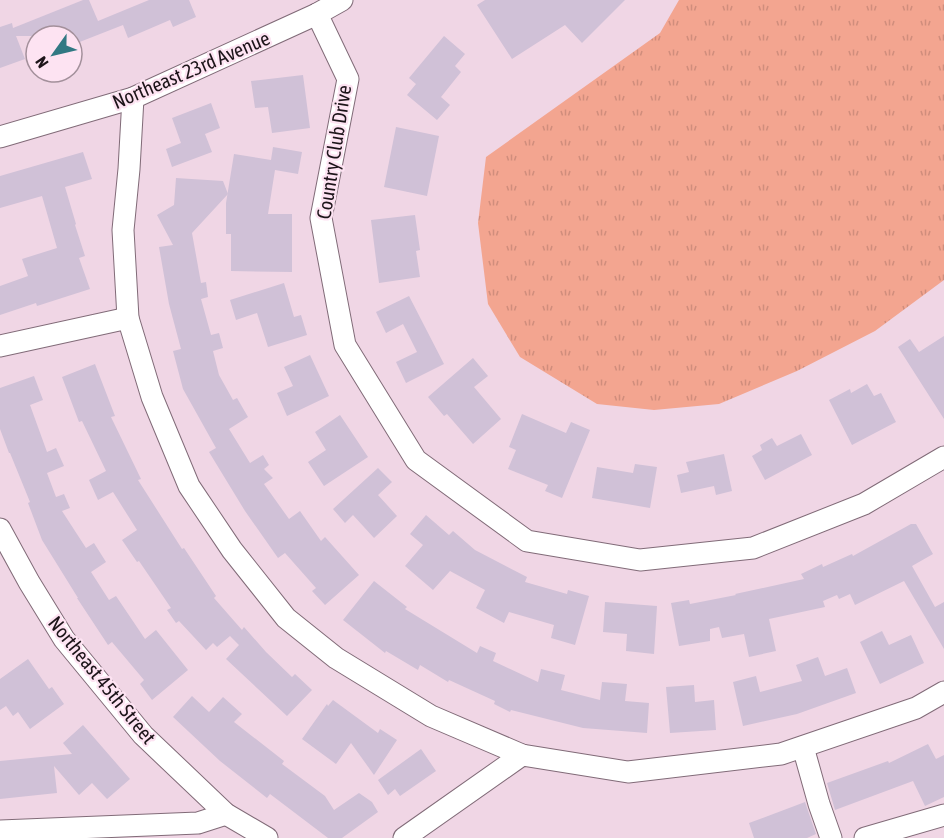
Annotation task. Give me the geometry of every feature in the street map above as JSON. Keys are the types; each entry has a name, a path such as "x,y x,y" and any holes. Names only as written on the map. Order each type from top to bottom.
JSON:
{"street":[{"name":"Northeast 23rd Avenue","path":"0,138 133,99 317,14 342,0"},
{"name":"Country Club Drive","path":"317,14 348,79 321,218 345,345 416,460 527,541 640,560 753,548 864,504 944,457"},
{"path":"133,99 123,230 128,318 152,398 189,486 232,550 286,618 336,658 431,716 522,755 628,772 781,754 916,708 944,692"},
{"path":"0,346 128,318"},
{"name":"Northeast 45th Street","path":"1,532 28,582 64,639 143,735 226,814 267,838"},
{"path":"803,747 831,838"},
{"path":"404,838 522,755"},
{"path":"0,831 198,823 226,814"},
{"path":"866,838 944,815"}],"green space":[{"path":"679,0 944,0 944,280 875,331 797,371 719,404 654,410 597,404 520,357 488,304 478,223 486,157 660,33"}],"building":[{"path":"83,0 89,0 98,21 149,0 189,0 196,17 173,27 170,20 128,38 123,25 84,40 84,24 24,24 24,36 16,36 24,59 0,68 0,27 12,23 13,28"},
{"path":"485,0 625,0 582,43 565,25 512,59 477,5"},
{"path":"444,36 465,54 455,66 461,72 441,97 450,105 437,120 407,95 416,84 409,78"},
{"path":"303,75 310,128 272,133 268,107 255,108 251,81"},
{"path":"211,103 220,128 205,134 212,152 172,167 166,149 181,143 172,118"},
{"path":"396,127 439,136 427,196 384,187"},
{"path":"273,147 302,152 298,174 275,170 268,214 292,214 292,272 231,271 231,234 226,234 226,203 234,154 271,160"},
{"path":"83,152 92,179 65,187 85,256 79,258 90,289 0,315 0,286 28,276 22,259 57,248 42,196 0,208 0,176"},
{"path":"176,178 223,181 228,194 192,233 201,283 206,282 208,297 201,299 211,335 219,333 223,348 213,351 219,375 233,400 237,398 248,417 229,429 250,463 263,455 269,465 264,469 273,478 264,484 289,519 300,511 321,541 325,537 359,575 325,605 312,591 316,588 285,553 278,558 245,511 209,452 216,448 183,389 173,351 181,349 169,304 159,247 173,245 157,215 174,205"},
{"path":"415,215 420,250 416,251 420,277 379,283 371,220"},
{"path":"284,283 294,317 301,315 307,335 268,347 257,313 236,320 230,300"},
{"path":"409,296 444,364 406,383 396,362 417,352 403,324 386,333 376,312"},
{"path":"944,336 944,419 898,347 910,339 919,352"},
{"path":"310,355 329,396 287,416 277,393 293,386 284,367"},
{"path":"473,358 488,376 474,387 501,419 473,444 447,414 444,416 428,397"},
{"path":"95,364 115,416 111,417 141,479 138,480 182,549 184,548 216,596 214,598 242,630 244,627 292,677 295,674 312,690 287,716 226,659 239,645 230,636 217,647 213,643 206,650 179,621 176,623 167,610 171,608 122,540 137,530 113,492 98,500 89,480 106,471 82,421 79,422 62,377"},
{"path":"34,376 43,400 30,405 47,452 56,448 64,466 47,473 56,497 64,494 70,508 62,511 86,548 94,543 106,562 91,572 109,600 116,596 145,639 156,630 188,670 152,700 140,684 144,680 112,642 108,645 42,540 28,503 30,502 0,429 0,388"},
{"path":"867,384 874,396 881,393 896,422 852,445 829,400 850,389 851,393"},
{"path":"522,414 566,433 571,422 590,430 562,498 545,491 548,485 508,469 516,450 509,447"},
{"path":"340,415 368,457 324,486 308,462 326,450 315,432"},
{"path":"801,434 812,455 765,480 752,456 762,450 760,445 772,438 777,446"},
{"path":"724,454 732,491 716,495 714,486 681,493 677,475 689,472 686,462"},
{"path":"635,464 657,467 650,508 592,498 597,467 633,473"},
{"path":"378,468 392,482 378,495 397,516 374,538 353,515 345,523 333,509"},
{"path":"426,515 449,535 453,531 475,550 527,577 525,582 567,594 568,590 589,596 575,645 551,638 554,625 509,612 504,623 476,608 485,590 450,571 433,590 405,566 423,545 410,534"},
{"path":"911,524 916,524 933,554 912,566 935,607 944,602 944,649 904,581 855,605 850,594 839,599 837,595 823,601 825,607 769,619 776,651 749,657 744,634 722,638 719,627 710,629 710,641 679,646 671,603 689,600 690,604 804,579 801,574 822,564 823,567 852,554 853,556"},
{"path":"374,581 407,607 405,609 477,653 480,646 496,653 493,661 538,682 541,669 565,675 561,690 600,700 602,682 627,684 625,701 649,703 647,733 583,728 511,710 510,712 494,704 495,701 449,680 448,682 420,665 418,670 386,651 385,653 343,620"},
{"path":"605,602 657,606 654,654 626,651 627,634 603,632"},
{"path":"882,631 889,645 911,635 924,663 880,684 860,642"},
{"path":"818,657 825,676 847,668 856,693 797,714 743,726 733,682 756,676 760,692 802,681 796,665"},
{"path":"28,659 49,689 52,687 64,704 30,729 18,712 13,716 6,706 0,710 0,679"},
{"path":"694,685 695,702 714,700 716,730 670,733 666,687"},
{"path":"192,696 209,712 223,697 242,714 234,722 284,761 282,764 325,796 334,810 359,793 372,802 378,812 342,838 328,838 270,794 267,798 220,761 173,717"},
{"path":"333,700 378,733 380,729 397,740 374,775 351,743 336,764 302,739 327,704 328,706"},
{"path":"83,725 130,779 107,799 92,783 79,795 54,766 57,793 0,799 0,761 72,754 63,743"},
{"path":"928,744 936,759 944,755 944,797 925,806 913,781 835,810 827,783 888,761 889,763"},
{"path":"421,749 436,771 400,796 395,789 388,795 378,780"},
{"path":"805,802 816,834 807,838 754,838 749,823"}]}
